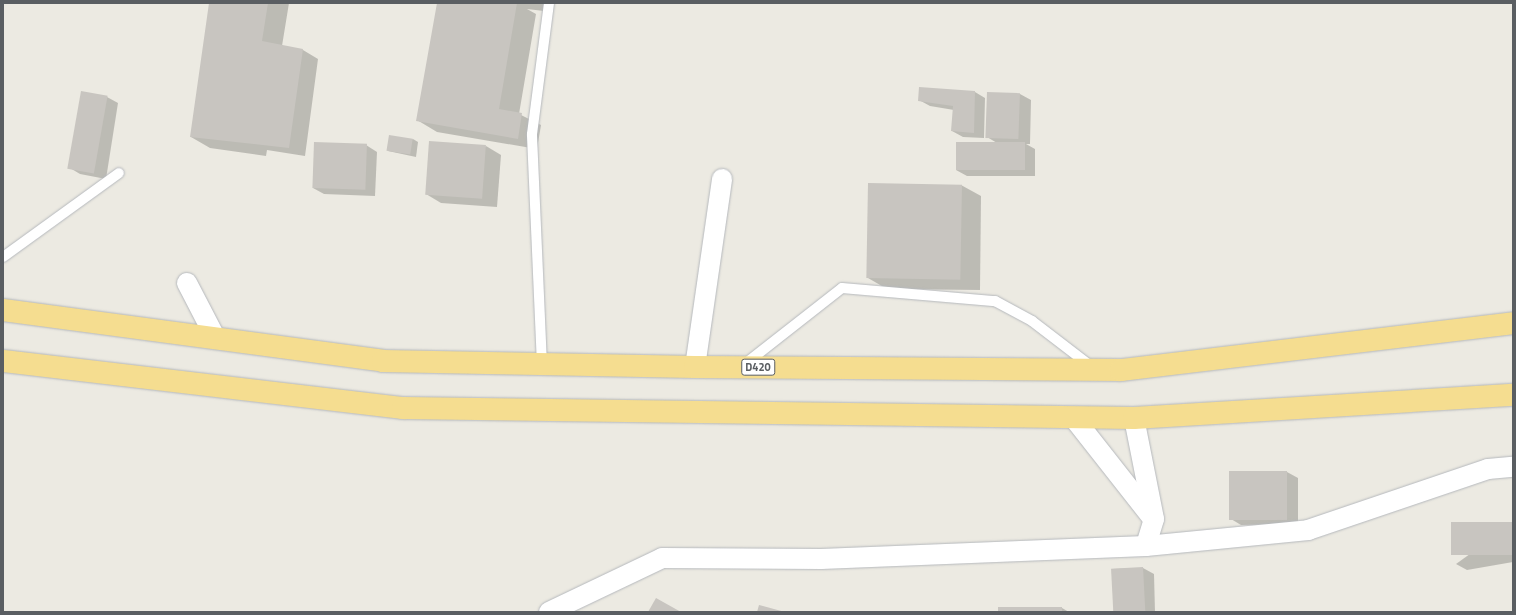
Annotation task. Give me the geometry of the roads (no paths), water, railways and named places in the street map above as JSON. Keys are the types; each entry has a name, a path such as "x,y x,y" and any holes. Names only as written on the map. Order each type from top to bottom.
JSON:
{"highway":[{"name":"D420","path":"3,310 383,361 695,367 1121,370 1513,323"},
{"path":"3,361 403,408 1134,418 1513,396"}],"street":[{"path":"695,367 722,179"},
{"path":"187,283 216,339"},
{"path":"1074,417 1154,519"},
{"path":"1134,418 1154,519 1146,546"},
{"path":"549,612 662,558 821,559 1146,546 1308,530 1488,469 1513,467"}],"lane":[{"path":"542,365 532,134 549,3"},
{"path":"3,257 119,173"},
{"path":"742,367 842,288 995,301 1032,321 1095,370"}]}
